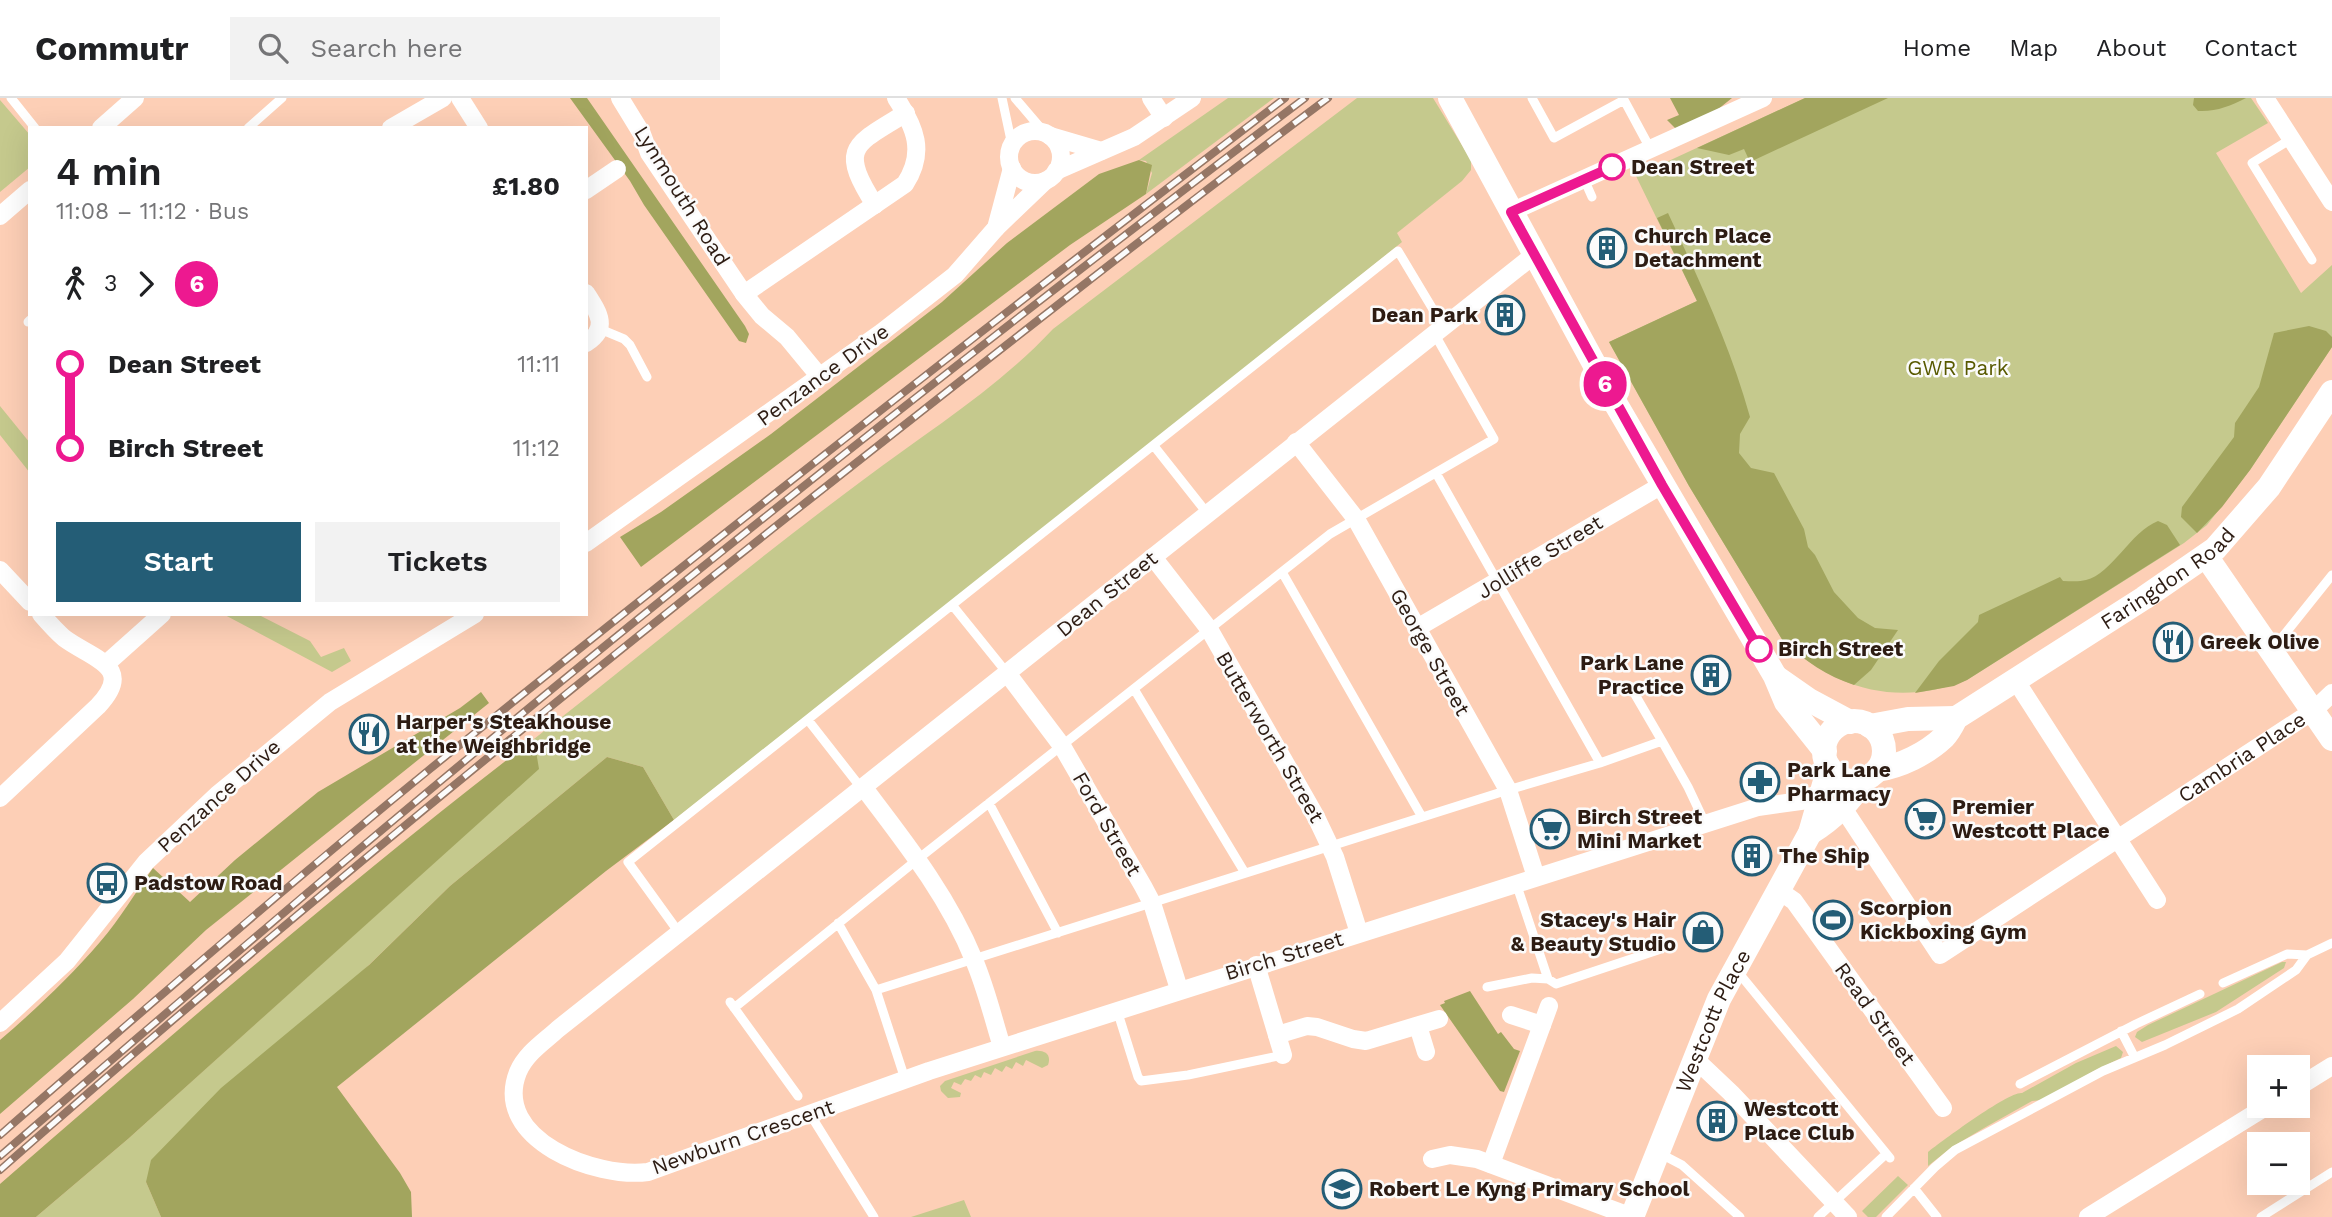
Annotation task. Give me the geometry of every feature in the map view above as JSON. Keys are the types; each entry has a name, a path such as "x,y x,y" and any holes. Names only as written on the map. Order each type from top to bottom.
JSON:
{"main road":[{"path":"1450,98 1662,485 1775,676 1786,702 1825,769 1847,780 1871,774 1884,756 1879,734 1809,700 1775,676"},
{"name":"Faringdon Road","path":"1871,774 1897,767 1919,753 1944,736 1956,718 2206,556 2227,537 2264,492 2332,392"},
{"name":"Cambria Place","path":"2206,556 2313,711"},
{"path":"2313,711 2332,739"},
{"path":"1825,769 1825,744 1837,727 1908,719 1956,718"},
{"name":"Westcott Place","path":"1632,1217 1714,1009 1811,833 1825,769"},
{"name":"Westcott Place","path":"1811,833 1843,808 1871,774"}],"street":[{"path":"103,126 135,98"},
{"path":"394,126 443,98"},
{"path":"460,98 478,126"},
{"name":"Lynmouth Road","path":"620,98 642,134 649,153 744,294 762,316 787,337 820,377"},
{"path":"1151,98 1164,118"},
{"path":"1012,168 1019,177 1028,182 1050,176 1101,150 1125,142 1192,98"},
{"path":"1511,212 1763,98"},
{"path":"2265,98 2332,202"},
{"path":"744,294 875,205 905,184 916,163 916,137 901,106 855,150 855,168 875,205"},
{"path":"1012,145 1023,134 1033,131 1101,150"},
{"path":"996,228 1060,163 1057,143 1047,134"},
{"name":"Penzance Drive","path":"588,543 820,377 934,292 967,263 996,228 1012,168 1009,155 1012,145"},
{"path":"588,189 617,169"},
{"path":"0,216 28,192"},
{"name":"Dean Street","path":"680,934 1534,255"},
{"path":"588,297 599,316 600,330 595,338 588,342"},
{"name":"George Street","path":"1296,442 1356,519 1508,790 1536,877"},
{"name":"Jolliffe Street","path":"1418,628 1662,485"},
{"name":"Butterworth Street","path":"1153,557 1209,629 1331,846 1359,933"},
{"path":"0,570 28,601"},
{"path":"0,798 110,694 114,683 106,664 62,636 43,616"},
{"path":"106,664 160,616"},
{"name":"Penzance Drive","path":"3,1016 67,961 146,862 217,795 331,702 472,616"},
{"name":"Ford Street","path":"1007,673 1062,746 1152,903 1179,989"},
{"path":"2016,681 2157,900"},
{"path":"2313,711 2332,693"},
{"name":"Cambria Place","path":"1843,808 1940,955 2313,711"},
{"name":"Birch Street","path":"905,1079 1179,989 1705,823 1773,804 1808,800 1825,769"},
{"path":"863,789 918,859 952,916 974,960 1002,1047"},
{"name":"Read Street","path":"1778,890 1794,901 1943,1108"},
{"name":"Newburn Crescent","path":"680,934 558,1029 524,1061 516,1077 514,1092 517,1109 524,1122 548,1146 574,1161 609,1171 638,1173 674,1163 905,1079"},
{"path":"1256,965 1283,1055"},
{"path":"1491,1164 1549,1006"},
{"path":"1511,1015 1542,1025"},
{"path":"1277,1035 1307,1026 1366,1041 1439,1020"},
{"path":"1418,1026 1426,1052"},
{"path":"1694,1058 1731,1093 1842,1211"},
{"path":"2310,1080 2332,1066"},
{"path":"2088,1217 2248,1118"},
{"path":"1432,1159 1450,1155 1464,1156 1632,1217"}],"lane":[{"path":"11,98 33,126"},
{"path":"250,126 282,98"},
{"name":"Penzance Drive","path":"1002,98 1012,145"},
{"path":"1015,98 1047,134"},
{"path":"1532,98 1554,138 1623,99 1651,150"},
{"path":"2291,139 2252,163 2312,260"},
{"path":"1584,179 1592,197"},
{"path":"680,934 628,862 1398,251 1493,439 1330,534 732,1005 798,1096"},
{"path":"600,330 624,339 647,377"},
{"path":"1154,446 1207,513"},
{"path":"1436,473 1600,763"},
{"path":"1282,572 1422,817"},
{"path":"2272,650 2332,575"},
{"path":"953,606 1007,673"},
{"path":"1630,686 1688,787 1705,823"},
{"path":"1134,689 1245,873"},
{"path":"808,720 863,789"},
{"path":"876,990 1600,763 1662,741"},
{"path":"989,803 1058,933"},
{"path":"1516,883 1548,979"},
{"path":"838,923 876,990 905,1079"},
{"path":"2223,983 2287,954 2306,955 2332,943"},
{"path":"1487,987 1532,978 1548,979 1556,984 1658,950"},
{"path":"1885,1217 1955,1150 2103,1070 2165,1045 2238,1009 2296,970 2306,955"},
{"path":"1735,968 1888,1156 1842,1211 1818,1217"},
{"path":"2020,1084 2121,1031 2200,994"},
{"path":"1117,1010 1141,1081 1188,1075 1283,1055"},
{"path":"2121,1031 2134,1056"},
{"path":"810,1114 874,1217"},
{"path":"1657,1152 1682,1165 1740,1217"},
{"path":"2261,1217 2332,1172"},
{"path":"1914,1188 1937,1217"}],"green space":[{"path":"570,98 587,98 745,326 749,334 746,343 739,341"},
{"path":"1228,98 1274,98 1146,194 1152,173 1146,161 1139,160"},
{"path":"1357,98 1433,98 1471,160 1471,170 1462,181 1397,233 1402,242 674,820 643,767 607,757 450,886 146,1182 161,1217 36,1217 128,1139 538,769 534,739 780,543 961,409 1009,371 1053,329"},
{"path":"1670,98 1732,98 1717,110 1681,129 1675,128 1667,120 1679,115"},
{"name":"GWR Park","path":"1805,98 2251,98 2268,123 2216,153 2301,293 2332,265 2332,347 2250,470 2207,525 2184,543 1967,680 1941,688 1917,692 1869,689 1825,672 1783,641 1689,486 1609,342 1697,301 1636,176"},
{"path":"1805,98 1888,98 1750,162 1744,149 1729,155 1697,148"},
{"path":"2194,98 2246,98 2223,108 2198,111 2193,105"},
{"path":"0,100 28,133 28,169 0,192"},
{"path":"1139,160 1152,165 1146,194 1070,245 641,567 620,537 661,512 771,434 942,302 1007,243 1099,174"},
{"path":"1668,213 1723,338 1750,417 1740,434 1739,453 1751,468 1774,473 1804,529 1808,547 1834,592 1858,618 1875,628 1898,630 1871,670 1854,685 1817,667 1783,641 1689,486 1609,342 1697,301 1657,218"},
{"path":"2309,326 2326,331 2332,337 2332,347 2250,470 2222,507 2197,533 2181,517 2182,507 2234,437 2235,423 2259,387 2274,333"},
{"path":"0,406 28,441 28,470 0,435"},
{"path":"2158,521 2167,525 2180,545 1967,680 1954,686 1915,693 1939,661 1978,622 1979,615 2060,577 2063,581 2077,581 2095,576 2113,562 2148,526"},
{"path":"227,616 261,616 310,641 321,657 344,648 351,661 332,672"},
{"path":"481,692 489,703 206,930 133,999 0,1114 0,1040 89,955 153,868 190,902 235,860 318,792 460,708"},
{"path":"534,739 539,769 128,1139 36,1217 0,1217 0,1184 330,902"},
{"path":"607,757 643,767 674,820 606,871 337,1087 411,1192 412,1217 161,1217 146,1182 151,1160 221,1088 369,965 450,886"},
{"path":"2286,962 2284,968 2216,1012 2142,1042 2135,1037 2137,1032 2148,1025"},
{"path":"1470,991 1498,1034 1501,1032 1514,1049 1520,1051 1504,1092 1500,1091 1440,1005"},
{"path":"2116,1046 2123,1052 2121,1058 2042,1100 2032,1101 1952,1147 1928,1166 1928,1152 1990,1108 2076,1063"},
{"path":"1035,1051 1046,1054 1049,1058 1048,1065 1042,1068 1026,1060 1023,1066 1016,1062 1012,1069 1006,1066 1002,1072 995,1068 991,1075 984,1072 981,1078 975,1075 971,1081 965,1079 961,1085 954,1082 951,1088 961,1093 960,1097 948,1098 941,1091 940,1086 945,1081"},
{"path":"1898,1176 1908,1185 1876,1217 1868,1217 1862,1211"},
{"path":"964,1200 971,1217 911,1217"}],"railway":[{"path":"0,1135 214,950 430,769 855,430 1285,98"},
{"path":"0,1156 327,876 651,608 976,350 1305,98"},
{"path":"0,1170 204,993 621,649 1018,336 1328,98"}],"bus line":[{"name":"6","path":"1612,167 1511,212 1617,406 1759,649"}],"place":[{"name":"Dean Street","path":"1612,167"},
{"name":"Church Place Detachment","path":"1607,248"},
{"name":"Dean Park","path":"1505,315"},
{"name":"Greek Olive","path":"2173,642"},
{"name":"Birch Street","path":"1759,649"},
{"name":"Park Lane Practice","path":"1711,675"},
{"name":"Harper's Steakhouse at the Weighbridge","path":"369,734"},
{"name":"Park Lane Pharmacy","path":"1760,782"},
{"name":"Premier Westcott Place","path":"1925,819"},
{"name":"Birch Street Mini Market","path":"1550,829"},
{"name":"The Ship","path":"1752,856"},
{"name":"Padstow Road","path":"107,883"},
{"name":"Scorpion Kickboxing Gym","path":"1833,920"},
{"name":"Stacey's Hair & Beauty Studio","path":"1703,932"},
{"name":"Westcott Place Club","path":"1717,1121"},
{"name":"Robert Le Kyng Primary School","path":"1342,1189"}]}
